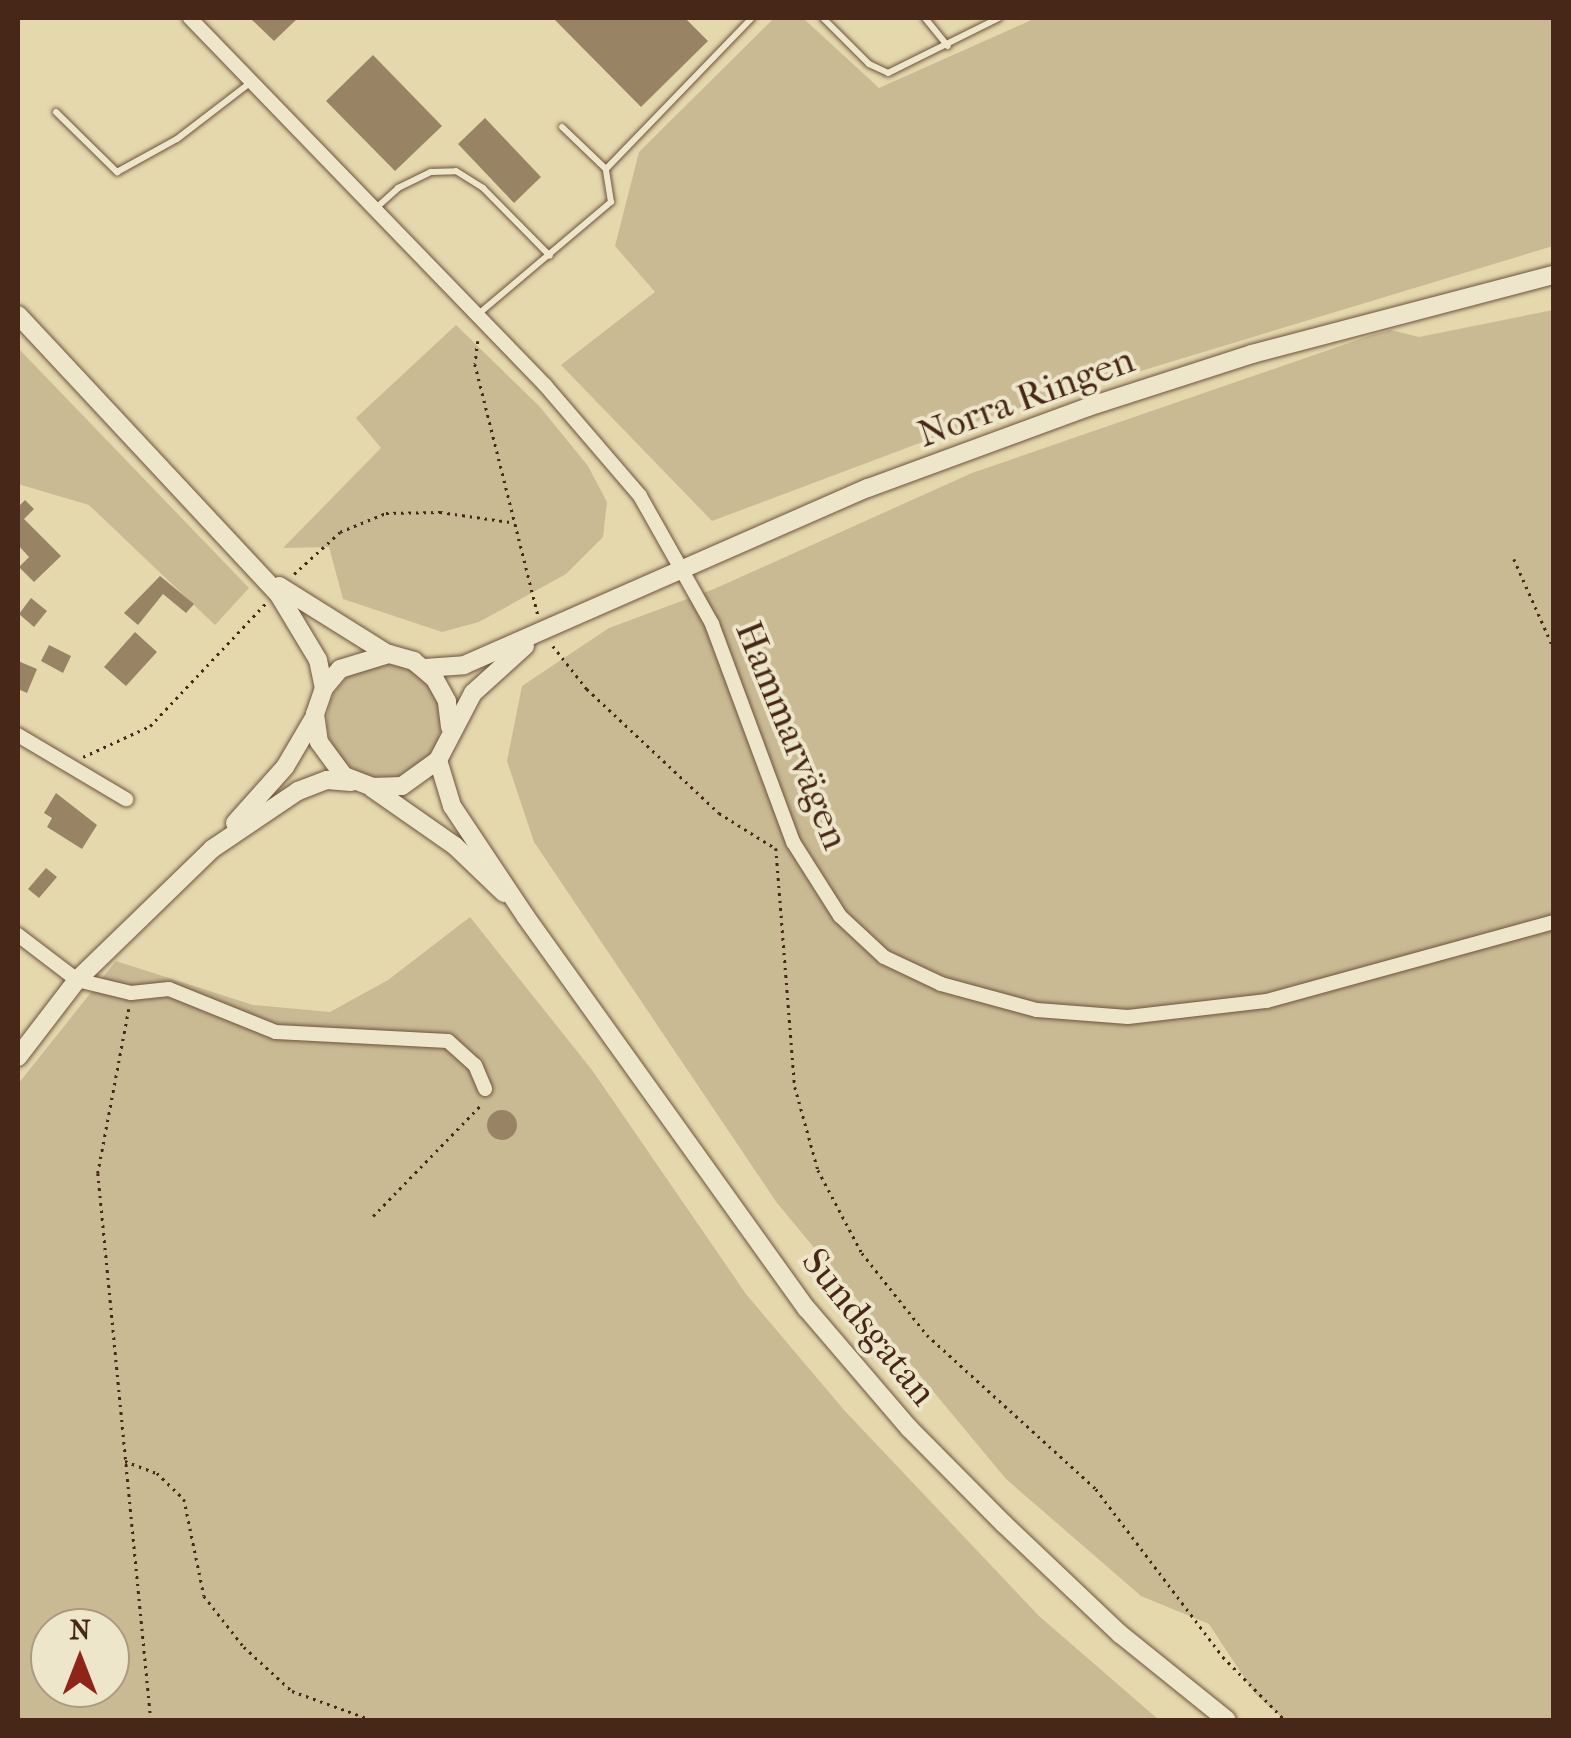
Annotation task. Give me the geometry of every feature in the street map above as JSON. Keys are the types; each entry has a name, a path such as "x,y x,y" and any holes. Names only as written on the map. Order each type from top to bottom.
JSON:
{"main road":[{"name":"Norra Ringen","path":"425,668 464,666 868,488 1088,407 1252,354 1554,275"},
{"path":"18,316 255,566 310,610 388,654 425,668 447,700 450,727 438,760 416,780 364,785 327,780 298,791 212,849"},
{"path":"255,566 311,645 324,688"},
{"name":"Norra Ringen","path":"450,727 490,673 544,632"},
{"path":"18,1057 77,980 212,849 285,767 316,714 324,688 351,662 388,654"},
{"path":"316,714 324,755 364,785"},
{"name":"Sundsgatan","path":"438,760 452,806 526,917 808,1309 909,1428 1120,1634 1227,1720"},
{"name":"Sundsgatan","path":"364,785 455,846 526,917"}],"street":[{"name":"Hammarvägen","path":"190,18 545,385 640,496 682,567 724,656 793,842 840,916 884,957 941,984 1037,1010 1128,1017 1266,1001 1554,922"},
{"path":"18,735 126,799"},
{"path":"18,935 77,980 131,993 169,989 276,1032 448,1041 475,1066 485,1089"}],"lane":[{"path":"606,168 752,18"},
{"path":"823,18 869,64 888,72 999,18"},
{"path":"926,18 948,46"},
{"path":"56,112 117,172 178,139 252,81"},
{"path":"479,321 611,202 606,168 562,127"},
{"path":"375,210 398,188 431,172 456,171 483,188 550,256"}],"path":[{"path":"479,321 475,364 511,522 544,632 588,690 666,764 748,836 776,848 795,1087 818,1170 862,1254 927,1335 1096,1489 1224,1657 1285,1720"},
{"path":"293,575 340,532 386,514 420,510 511,522"},
{"path":"1514,559 1554,648"},
{"path":"75,766 92,750 150,726 266,603"},
{"path":"131,993 125,1058 98,1173 150,1720"},
{"path":"373,1216 466,1124 485,1089"},
{"path":"124,1460 156,1473 184,1499 204,1596 244,1647 292,1691 372,1720"}],"shaded area":[{"path":"774,18 803,18 879,88 1036,18 1553,18 1553,246 989,417 712,521 561,365 655,292 615,246 639,152"},
{"path":"1553,310 1553,1720 1285,1720 1255,1694 1209,1624 1141,1596 1006,1479 777,1203 534,842 507,761 522,686 609,628 714,589 972,473 1372,335 1391,330 1419,337"},
{"path":"456,325 540,407 588,466 607,502 603,537 566,574 479,622 442,632 343,599 329,547 283,548 381,448 356,418"},
{"path":"18,348 249,588 215,625 89,505 18,484"},
{"path":"384,664 406,668 424,681 437,699 441,721 437,743 424,761 406,774 384,778 362,774 344,761 331,743 327,721 331,699 344,681 362,668"},
{"path":"470,917 592,1070 746,1294 844,1410 1039,1616 1159,1720 18,1720 18,1084 116,961 253,1005 330,1012 388,980"}],"building":[{"path":"250,18 298,18 274,41"},
{"path":"553,18 685,18 708,41 641,107"},
{"path":"373,55 442,126 395,171 326,101"},
{"path":"485,118 541,177 514,203 458,144"},
{"path":"25,500 34,509 24,519 61,556 34,582 19,567 29,557 18,545 18,507"},
{"path":"160,576 194,604 186,613 163,594 138,625 124,613"},
{"path":"31,598 47,611 34,627 19,614"},
{"path":"135,632 157,652 126,686 104,667"},
{"path":"49,645 71,656 63,673 41,661"},
{"path":"18,661 37,669 27,693 18,689"},
{"path":"56,793 97,825 82,849 47,827 52,818 44,813"},
{"path":"46,868 57,877 39,898 28,889"},
{"path":"502,1110 513,1114 517,1125 513,1136 502,1140 491,1136 487,1125 491,1114"}]}
